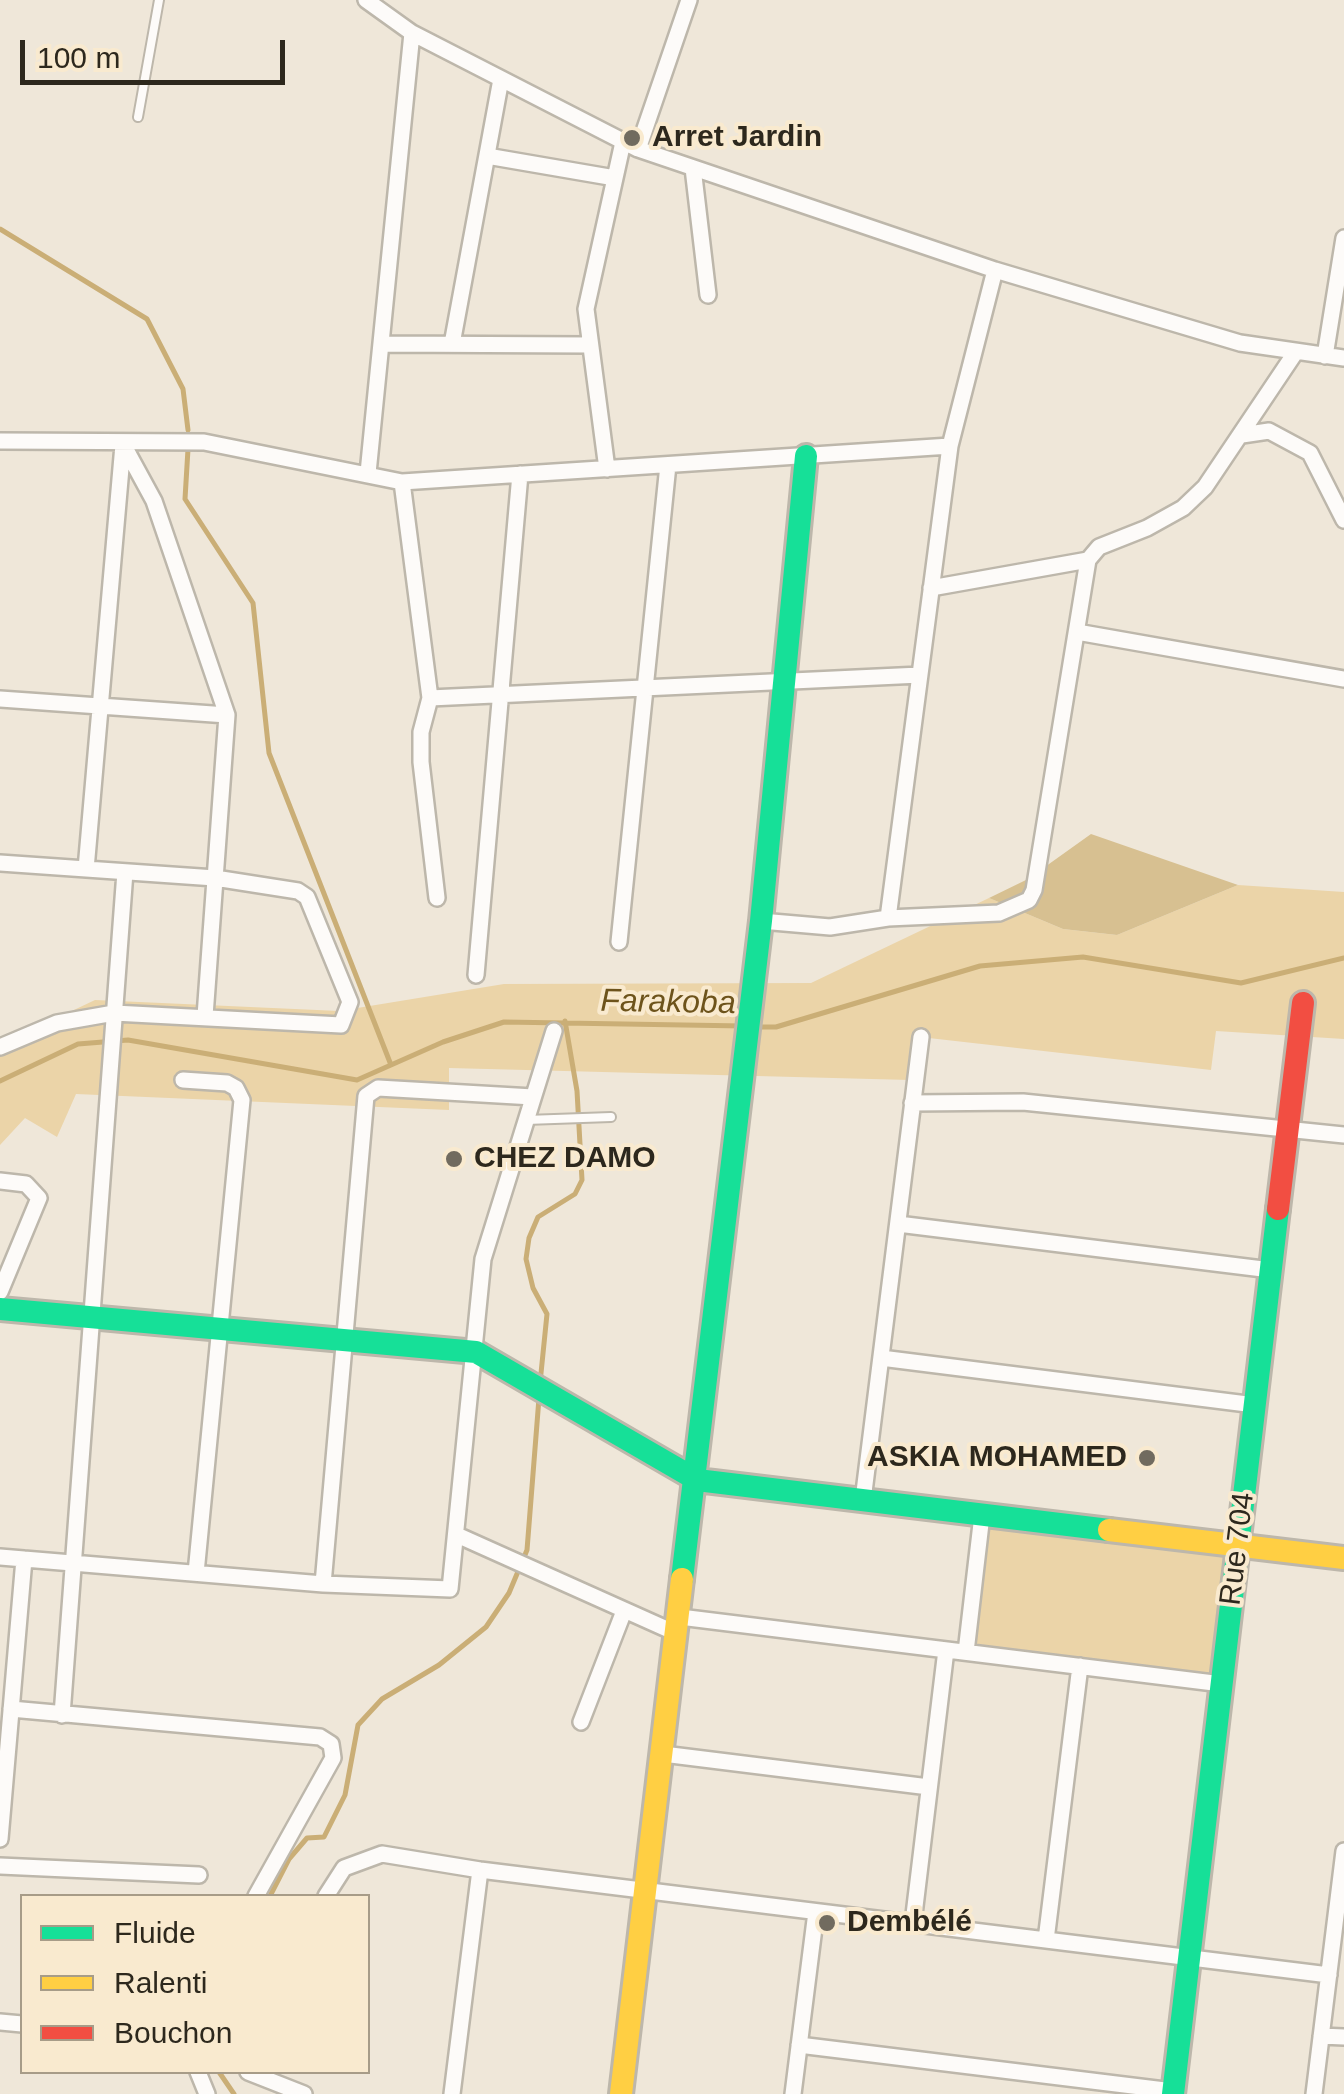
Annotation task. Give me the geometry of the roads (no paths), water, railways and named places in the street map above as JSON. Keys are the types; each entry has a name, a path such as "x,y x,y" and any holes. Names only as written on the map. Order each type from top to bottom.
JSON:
{"street":[{"path":"366,0 412,33 630,145 995,270 1240,343 1344,358"},
{"path":"607,469 586,309 588,286 615,178 689,0"},
{"path":"368,473 412,33"},
{"path":"452,344 501,79"},
{"path":"487,156 615,178"},
{"path":"693,168 708,296"},
{"path":"1325,356 1344,238"},
{"path":"888,918 950,446 995,270"},
{"path":"382,344 590,345"},
{"path":"761,922 830,927 888,918 999,913 1029,900 1034,890 1088,560 1099,547 1183,508 1205,487 1295,353"},
{"path":"1242,435 1269,432 1310,453 1344,520"},
{"path":"0,441 204,442 402,482 950,446"},
{"path":"86,869 124,444"},
{"path":"124,444 154,501 227,715 205,1016"},
{"path":"621,2094 761,922 806,456"},
{"path":"619,942 668,465"},
{"path":"476,975 520,474"},
{"path":"402,482 430,698 421,732 421,762 437,898"},
{"path":"931,588 1088,560"},
{"path":"1077,632 1344,680"},
{"path":"430,698 920,674"},
{"path":"0,699 227,715"},
{"path":"0,863 215,878 289,888 306,898 350,1002 341,1025 326,1027 205,1016 72,1019 0,1048"},
{"path":"62,1715 125,872"},
{"name":"Rue 704","path":"1173,2092 1303,1003"},
{"path":"0,1557 444,1592 452,1582 483,1259 554,1031"},
{"path":"863,1500 921,1038"},
{"path":"183,1080 227,1084 236,1088 242,1100 196,1574"},
{"path":"323,1584 366,1096 378,1088 533,1098"},
{"path":"912,1103 1023,1102 1344,1135"},
{"path":"0,1181 32,1187 40,1198 0,1292"},
{"path":"898,1224 1271,1270"},
{"path":"0,1308 476,1352 697,1480 1344,1558"},
{"path":"881,1358 1255,1404"},
{"path":"966,1652 982,1515"},
{"path":"457,1535 624,1611 679,1626 966,1652 1222,1684"},
{"path":"0,1840 24,1559"},
{"path":"582,1722 624,1611"},
{"path":"912,1923 946,1650"},
{"path":"1046,1940 1080,1666"},
{"path":"11,1709 320,1736 331,1744 333,1758 257,1894"},
{"path":"663,1754 929,1787"},
{"path":"1314,2094 1344,1851"},
{"path":"327,1894 344,1868 382,1854 480,1870 1329,1975"},
{"path":"0,1866 199,1875"},
{"path":"452,2094 480,1870"},
{"path":"793,2094 816,1912"},
{"path":"1321,2036 1344,2036"},
{"path":"800,2045 1173,2092"},
{"path":"253,2074 304,2094"}],"lane":[{"path":"138,117 159,0"},
{"path":"526,1120 610,1117"}],"waterway":[{"path":"0,229 147,319 183,389 188,430"},
{"path":"188,449 185,499 253,603 269,753 391,1065"},
{"name":"Farakoba","path":"755,1027 776,1027 980,966 1083,957 1241,983 1344,958"},
{"path":"540,1383 547,1314 533,1288 526,1259 529,1238 538,1217 575,1194 582,1180 577,1091 565,1021"},
{"name":"Farakoba","path":"0,1081 78,1044 128,1040 357,1080 443,1042 504,1022 744,1026"},
{"path":"271,1894 289,1859 307,1838 324,1837 345,1795 358,1725 382,1699 439,1665 486,1627 509,1593 527,1550 539,1398"},
{"path":"220,2074 234,2094"}],"place":[{"name":"Arret Jardin","path":"632,138"},
{"name":"CHEZ DAMO","path":"454,1159"},
{"name":"ASKIA MOHAMED","path":"1147,1458"},
{"name":"Dembélé","path":"827,1923"}]}
